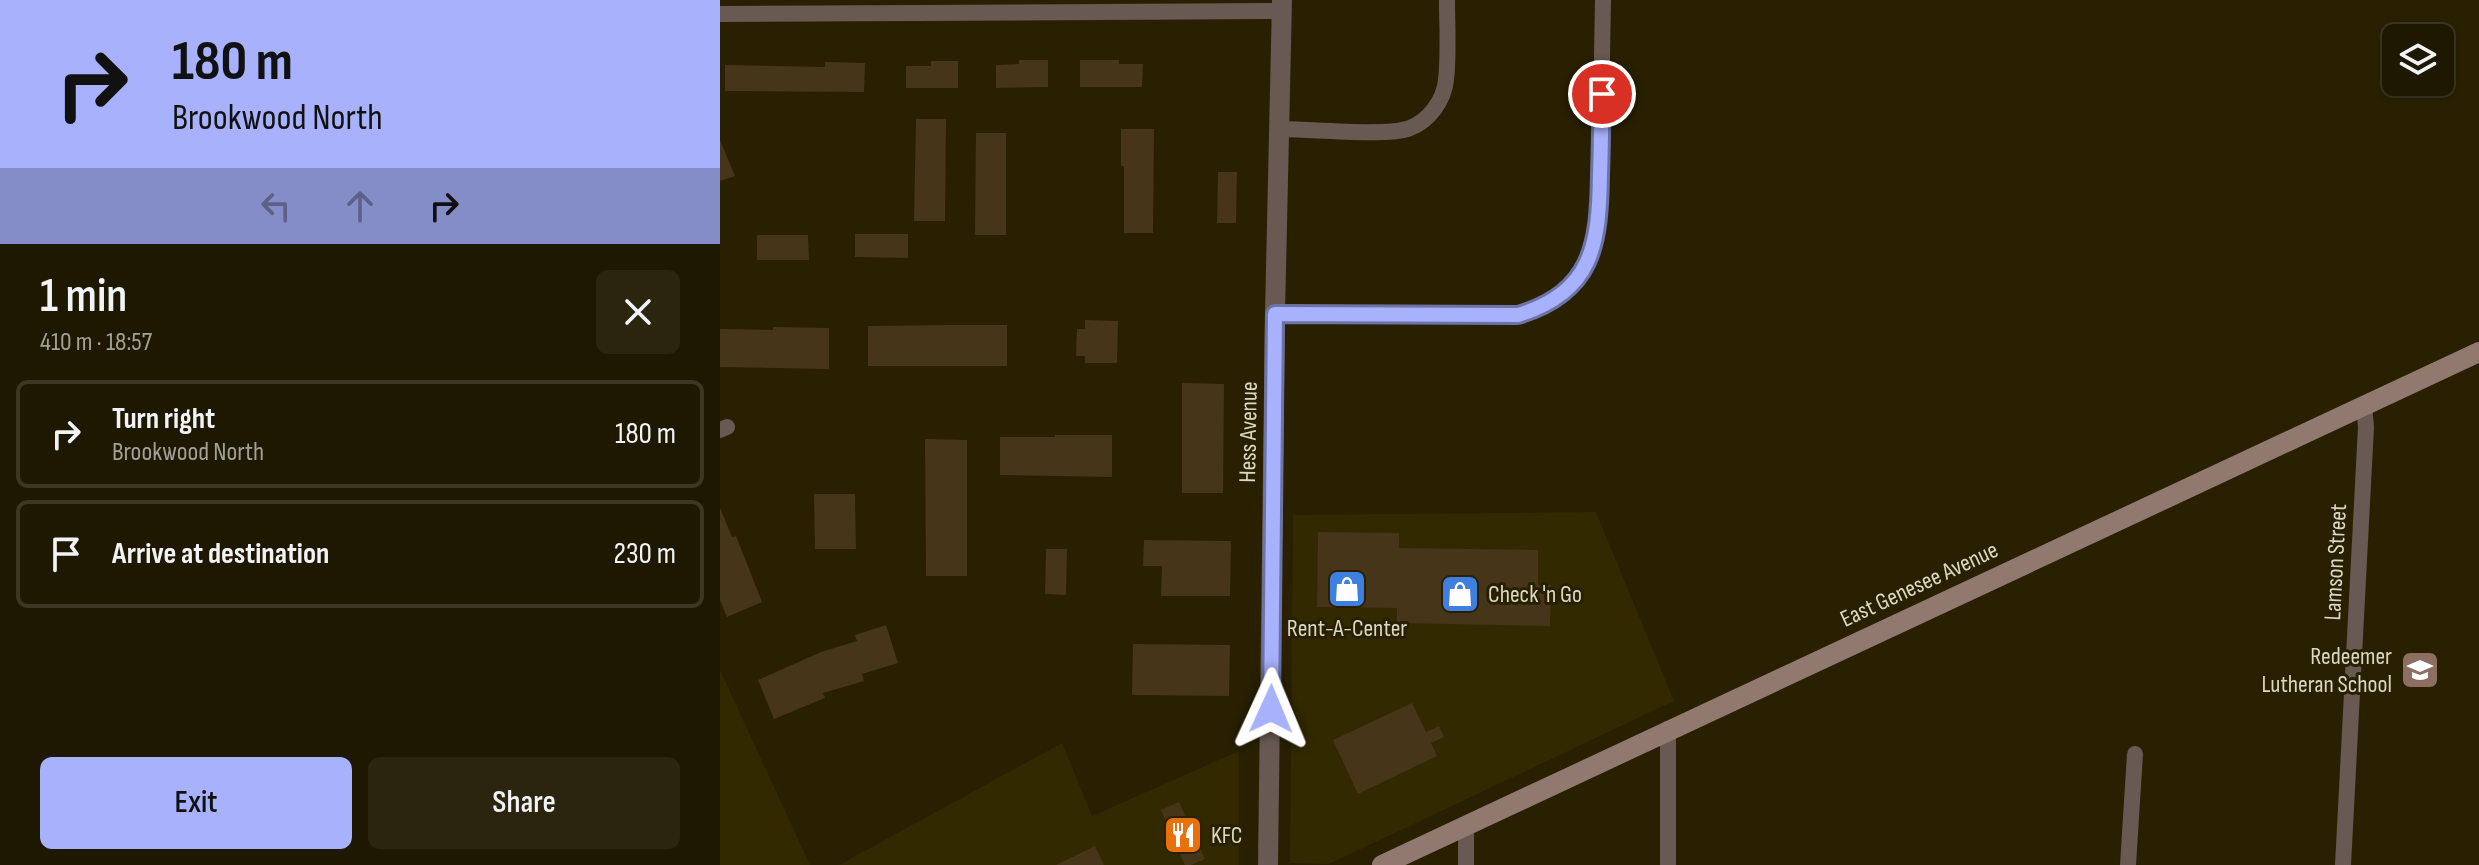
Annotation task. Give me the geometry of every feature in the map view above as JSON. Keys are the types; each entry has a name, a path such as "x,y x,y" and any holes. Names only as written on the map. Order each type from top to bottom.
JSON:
{"main road":[{"name":"East Genesee Avenue","path":"1382,865 2479,352"}],"street":[{"path":"1281,129 1391,131 1410,128 1425,119 1436,105 1446,81 1447,0"},
{"path":"1275,314 1518,315 1542,308 1565,292 1582,272 1594,246 1599,219 1603,0"},
{"path":"720,14 1282,6"},
{"name":"Hess Avenue","path":"1268,865 1282,6"},
{"name":"Lamson Street","path":"2343,865 2366,427 2364,405"},
{"path":"1668,729 1668,865"},
{"path":"2128,865 2135,754"},
{"path":"1466,825 1466,865"}],"shaded area":[{"path":"1596,512 1674,701 1329,864 1290,863 1293,515"},
{"path":"720,670 810,865 720,865"},
{"path":"1062,743 1092,816 1239,751 1239,865 839,865"}],"building":[{"path":"1019,60 1048,60 1048,87 996,88 996,65 1019,64"},
{"path":"1080,60 1119,60 1119,64 1143,64 1142,87 1080,87"},
{"path":"931,61 958,61 958,88 906,88 906,66 931,66"},
{"path":"825,62 865,63 864,92 725,91 725,65 825,67"},
{"path":"916,119 946,119 945,221 914,221"},
{"path":"1121,129 1154,129 1153,233 1124,233"},
{"path":"976,133 1006,133 1006,235 975,235"},
{"path":"720,140 735,176 720,181"},
{"path":"1218,172 1237,172 1236,223 1217,223"},
{"path":"855,234 908,234 908,258 855,257"},
{"path":"757,235 808,235 809,260 757,260"},
{"path":"1085,320 1118,321 1117,363 1085,363 1085,356 1076,356 1077,329 1085,329"},
{"path":"1007,325 1007,366 868,366 868,326"},
{"path":"773,327 829,328 829,369 720,367 720,329 773,330"},
{"path":"1182,383 1224,384 1223,493 1182,493"},
{"path":"1112,435 1112,477 1000,475 1000,437"},
{"path":"925,439 967,440 967,576 926,576"},
{"path":"814,494 855,494 856,549 815,549"},
{"path":"720,508 732,537 736,536 762,602 727,617 720,600"},
{"path":"1318,532 1399,533 1399,548 1538,550 1538,585 1551,585 1550,626 1397,623 1397,608 1317,607"},
{"path":"1144,540 1231,541 1230,596 1161,596 1162,566 1143,566"},
{"path":"1046,549 1067,549 1066,595 1045,594"},
{"path":"886,625 898,663 862,674 864,681 823,693 825,698 774,719 758,680 821,652 857,641 855,635"},
{"path":"1133,644 1230,645 1229,696 1132,695"},
{"path":"1412,703 1426,732 1439,726 1444,737 1431,743 1437,756 1358,794 1333,740"},
{"name":"KFC","path":"1179,802 1205,859 1191,865 1185,865 1161,810"},
{"path":"1095,846 1104,865 1056,865"}],"place":[{"name":"Rent-A-Center","path":"1347,589"},
{"name":"Check 'n Go","path":"1460,594"},
{"name":"Redeemer Lutheran School","path":"2420,670"},
{"name":"KFC","path":"1183,835"}],"route":[{"path":"1271,709 1275,314 1488,317 1518,315 1542,308 1565,292 1582,272 1594,246 1599,219 1602,94"}]}
